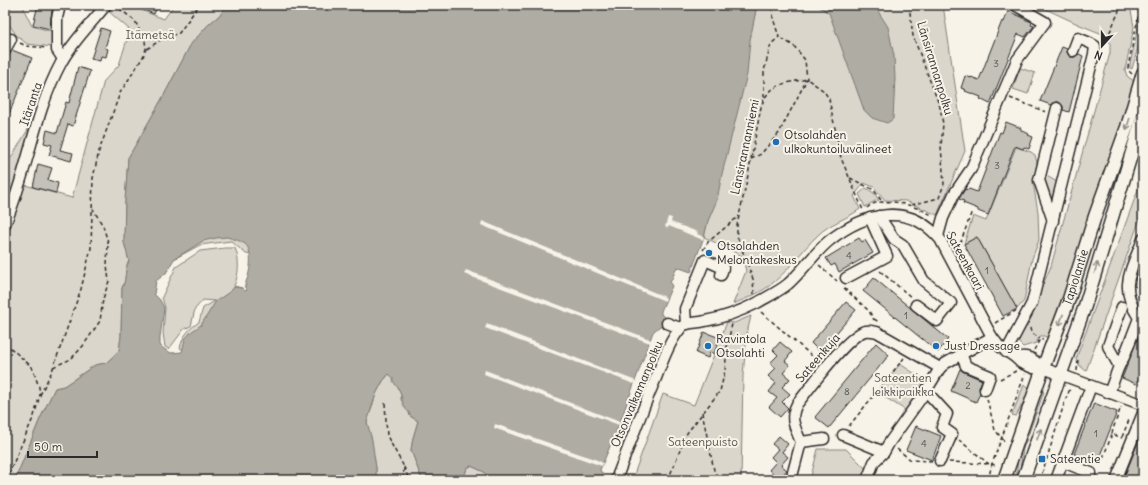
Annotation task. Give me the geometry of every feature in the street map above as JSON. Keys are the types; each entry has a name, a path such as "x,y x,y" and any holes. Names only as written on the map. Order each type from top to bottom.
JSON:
{"main road":[{"name":"Tapiolantie","path":"1000,476 1069,299 1095,216 1127,127 1138,73"},
{"name":"Tapiolantie","path":"1023,480 1084,306 1143,116"}],"street":[{"path":"60,5 57,18 57,50 64,59"},
{"name":"Itäranta","path":"5,224 19,188 47,93 64,59 106,5"},
{"path":"938,236 943,218 954,194 971,169 1020,54 1045,22 1015,5"},
{"path":"1006,352 1032,304 1095,46 1078,38 1072,51"},
{"path":"5,50 12,40"},
{"path":"1053,221 1039,180 1057,108"},
{"path":"843,283 872,264 888,256 871,215"},
{"path":"871,215 894,239 903,245 924,281 951,303 937,321 916,305"},
{"name":"Sateenkaari","path":"733,316 780,290 789,283 830,240 851,227 871,215 900,215 913,218 931,229 938,236 998,346 1016,358 1024,356 1030,358 1043,368 1143,405"},
{"path":"1109,393 1139,318 1132,308 1128,297 1127,286 1128,279 1143,239"},
{"path":"683,326 685,309 705,260 724,268 720,275"},
{"path":"1119,366 1108,346 1122,307"},
{"path":"667,323 683,326 733,316"},
{"name":"Otsonvalkamanpolku","path":"617,477 666,353 683,326"},
{"path":"872,330 940,368"},
{"name":"Sateenkuja","path":"801,442 792,418 797,404 844,346 858,334 872,330"},
{"path":"867,480 874,462 884,452 888,443 926,391 940,368 961,354 992,337"},
{"path":"961,354 966,366 990,376 984,390"},
{"path":"1056,480 1091,386"},
{"path":"926,391 947,414 942,427 952,434 940,461"},
{"path":"1116,480 1143,413"},
{"path":"843,435 884,452"},
{"path":"791,480 801,442 824,439"},
{"path":"1063,462 1091,473 1089,480"}],"path":[{"path":"6,480 34,416 40,394 53,367 81,289 91,248 93,178 99,151 120,93 143,57 146,49 145,41 135,21 115,5"},
{"path":"146,49 178,33 199,5"},
{"path":"751,160 761,154 779,133 807,79 805,60 794,46 779,36 772,5"},
{"name":"Länsirannanpolku","path":"909,5 914,36 940,107 943,124 941,146 944,184 939,198 910,205"},
{"path":"1095,46 1104,46 1120,9 1125,5"},
{"path":"1137,5 1139,13 1128,70 1138,73 1143,43"},
{"path":"764,97 764,71 771,44 779,36"},
{"path":"26,46 57,50"},
{"path":"807,79 824,91 829,99 841,158 850,178 871,215"},
{"name":"Länsirannanniemi","path":"754,298 753,279 737,236 738,216 761,107 764,97 775,87 807,79"},
{"path":"1002,95 1035,108"},
{"path":"850,178 874,190 883,203"},
{"path":"53,367 71,359 83,346 100,321 103,299 109,281 107,265 108,242 103,226 92,207"},
{"path":"956,254 972,211"},
{"path":"705,260 701,255 708,242 738,216"},
{"path":"812,258 843,283 869,311 874,319 880,323"},
{"path":"872,264 886,278 911,297 916,305"},
{"path":"759,310 826,368"},
{"path":"993,324 1012,313"},
{"path":"668,480 685,437 702,412 716,396 722,384 733,316"},
{"path":"872,330 874,319"},
{"path":"1024,320 1030,327 1031,332 1040,339"},
{"path":"5,343 32,367 40,394"},
{"path":"843,435 910,351"},
{"path":"990,376 999,379 1018,370"},
{"path":"1040,480 1066,398 1074,379"},
{"path":"984,390 996,430 1005,442"},
{"path":"385,403 387,436 404,467 409,480"},
{"path":"1103,458 1121,407"},
{"path":"702,412 714,470 718,480"},
{"path":"1009,415 1014,417"},
{"path":"952,434 989,464"},
{"path":"1112,434 1128,440"},
{"path":"1044,452 1048,454"},
{"path":"402,480 404,467"},
{"path":"990,471 1000,476"}],"green space":[{"path":"5,5 25,5 24,10 32,26 55,32 53,47 27,44 16,35 5,18"},
{"name":"Itämetsä","path":"111,5 128,5 164,19 174,5 225,5 222,13 208,25 191,44 128,158 124,242 129,261 122,288 121,336 119,351 106,363 95,365 64,386 55,388 40,419 15,480 5,480 5,234 25,185 72,198 104,81 119,65 130,30 107,10"},
{"path":"757,5 943,5 965,151 937,215 906,201 885,200 874,187 864,183 854,196 860,209 823,231 769,286 756,294 733,304 746,271 742,256 704,237"},
{"path":"1037,5 1130,5 1134,27 1125,70 1127,76 1135,82 1120,131 1084,229 1066,293 1049,338 1040,336 1036,343 1023,347 1018,342 1051,266 1110,53 1110,43 1105,35"},
{"path":"1141,5 1143,5 1143,30 1132,69 1130,68 1130,64 1141,14"},
{"path":"1020,68 1035,73 1028,94 1013,89"},
{"path":"30,126 19,171 5,210 5,168"},
{"path":"1016,147 1031,152 1035,155 1037,163 1033,182 1038,212 1039,240 1032,259 1024,301 1017,309 977,237 964,244 973,216 986,221"},
{"path":"1045,175 1057,182 1051,199 1043,177"},
{"path":"1143,176 1143,210 1086,371 1078,364 1076,359"},
{"path":"866,188 874,193 879,200 865,207 859,194"},
{"path":"242,235 253,255 246,254 231,241 200,245 174,259 201,237"},
{"path":"235,248 238,257 238,267 234,286 242,288 237,290 184,350 180,348 185,336 189,330 199,322 203,308 215,301 203,300 195,309 191,326 184,329 169,349 165,347 163,333 165,308 162,297 176,267 200,251"},
{"name":"Sateenpuisto","path":"751,316 747,333 743,375 741,480 632,480 663,394 694,405 727,322 734,323"},
{"name":"Sateentien leikkipaikka","path":"900,364 926,381 905,410 877,392"},
{"path":"389,374 393,378 401,393 401,400 409,411 410,416 418,421 411,450 422,480 376,480 376,468 367,422 376,394 383,381"},
{"path":"1024,385 1031,388 1016,416 1012,415"},
{"path":"1041,391 1044,392 1023,449 1019,477 1018,480 1014,480 1017,470 1018,456"},
{"path":"818,449 846,449 866,469 862,480 810,480"},
{"path":"471,466 485,472 490,480 463,480 467,468"}],"shaded area":[{"path":"225,5 757,5 750,40 747,74 717,200 708,221 704,237 691,272 677,267 670,283 672,286 661,311 661,314 666,319 664,326 660,326 653,332 619,425 600,470 606,480 490,480 484,472 471,466 467,468 463,480 422,480 411,450 418,421 410,416 409,412 405,408 401,394 393,378 389,374 383,381 376,394 367,422 372,440 376,480 15,480 40,419 55,388 64,386 95,365 106,363 119,351 121,336 122,288 129,261 124,242 128,158 191,44 208,25 222,13","holes":["227,237 245,244 250,252 250,269 245,284 246,286 244,286 247,290 245,291 242,288 234,287 231,291 216,301 201,325 191,332 185,339 182,352 171,353 160,345 164,308 160,300 154,294 156,281 166,273 174,259 203,241"]},
{"path":"816,5 874,5 888,27 894,56 895,79 893,119 887,123 872,118 864,110 829,13"}],"pier":[{"path":"668,217 672,218 671,222 698,232 697,234 704,237 703,240 669,226 668,228 665,227"},
{"path":"482,221 663,296 666,298 665,301 481,225"},
{"path":"466,270 647,338 651,340 650,343 464,274"},
{"path":"487,324 636,381 634,384 485,328"},
{"path":"485,370 620,422 619,425 484,374"},
{"path":"495,424 597,460 603,463 602,466 494,428"}],"building":[{"path":"38,5 53,5 50,29 33,25"},
{"path":"133,5 158,5 154,14"},
{"path":"1008,11 1032,22 1031,25 1034,26 1025,37 1018,34 990,104 980,99 981,97 961,88 965,76 979,80 1002,21 1004,22"},
{"path":"101,28 110,31 105,48 108,49 106,57 101,56 100,61 91,59"},
{"path":"1062,47 1067,49 1070,57 1074,57 1079,54 1083,56 1069,112 1063,110 1063,106 1059,102 1055,102 1051,105 1040,101"},
{"path":"12,50 32,58 5,124 5,64"},
{"path":"78,67 90,71 73,126 68,124 60,150 73,153 71,161 49,155 52,145 44,143 47,130 57,133 66,102 69,103"},
{"path":"1006,122 1021,128 1021,130 1033,137 1029,149 1024,147 1023,149 1015,146 988,215 963,203 964,201 959,199 965,189 977,192 1000,132 1002,133"},
{"path":"38,164 52,168 48,180 58,183 56,193 33,187"},
{"path":"977,237 1017,309 1003,316 964,244"},
{"path":"859,238 862,242 865,240 873,253 839,272 835,264 831,266 826,258"},
{"path":"1143,256 1143,290 1134,286"},
{"path":"874,278 948,339 938,352 863,291"},
{"path":"846,302 856,310 820,352 811,343"},
{"path":"1143,326 1143,369 1136,384 1122,378"},
{"name":"Ravintola Otsolahti","path":"704,332 720,338 714,354 710,352 708,358 696,353"},
{"path":"780,342 792,352 785,361 790,365 783,373 790,379 782,387 790,394 782,402 788,408 780,417 769,407 777,398 769,392 776,383 768,376 776,368 770,363 778,355 773,350"},
{"path":"876,343 889,355 829,428 815,417"},
{"path":"960,369 982,380 979,388 980,393 976,402 951,391"},
{"path":"1094,403 1117,412 1097,463 1074,454"},
{"path":"916,426 941,436 932,460 906,450"},
{"path":"1143,430 1143,469 1139,480 1123,480"},
{"path":"779,436 788,444 782,452 788,457 781,465 787,470 779,479 769,470 776,462 771,457 778,449 772,444"}],"place":[{"name":"Otsolahden ulkokuntoiluvälineet","path":"776,142"},
{"name":"Otsolahden Melontakeskus","path":"709,253"},
{"name":"Ravintola Otsolahti","path":"708,346"},
{"name":"Just Dressage","path":"936,346"},
{"name":"Sateentie","path":"1042,459"}]}
